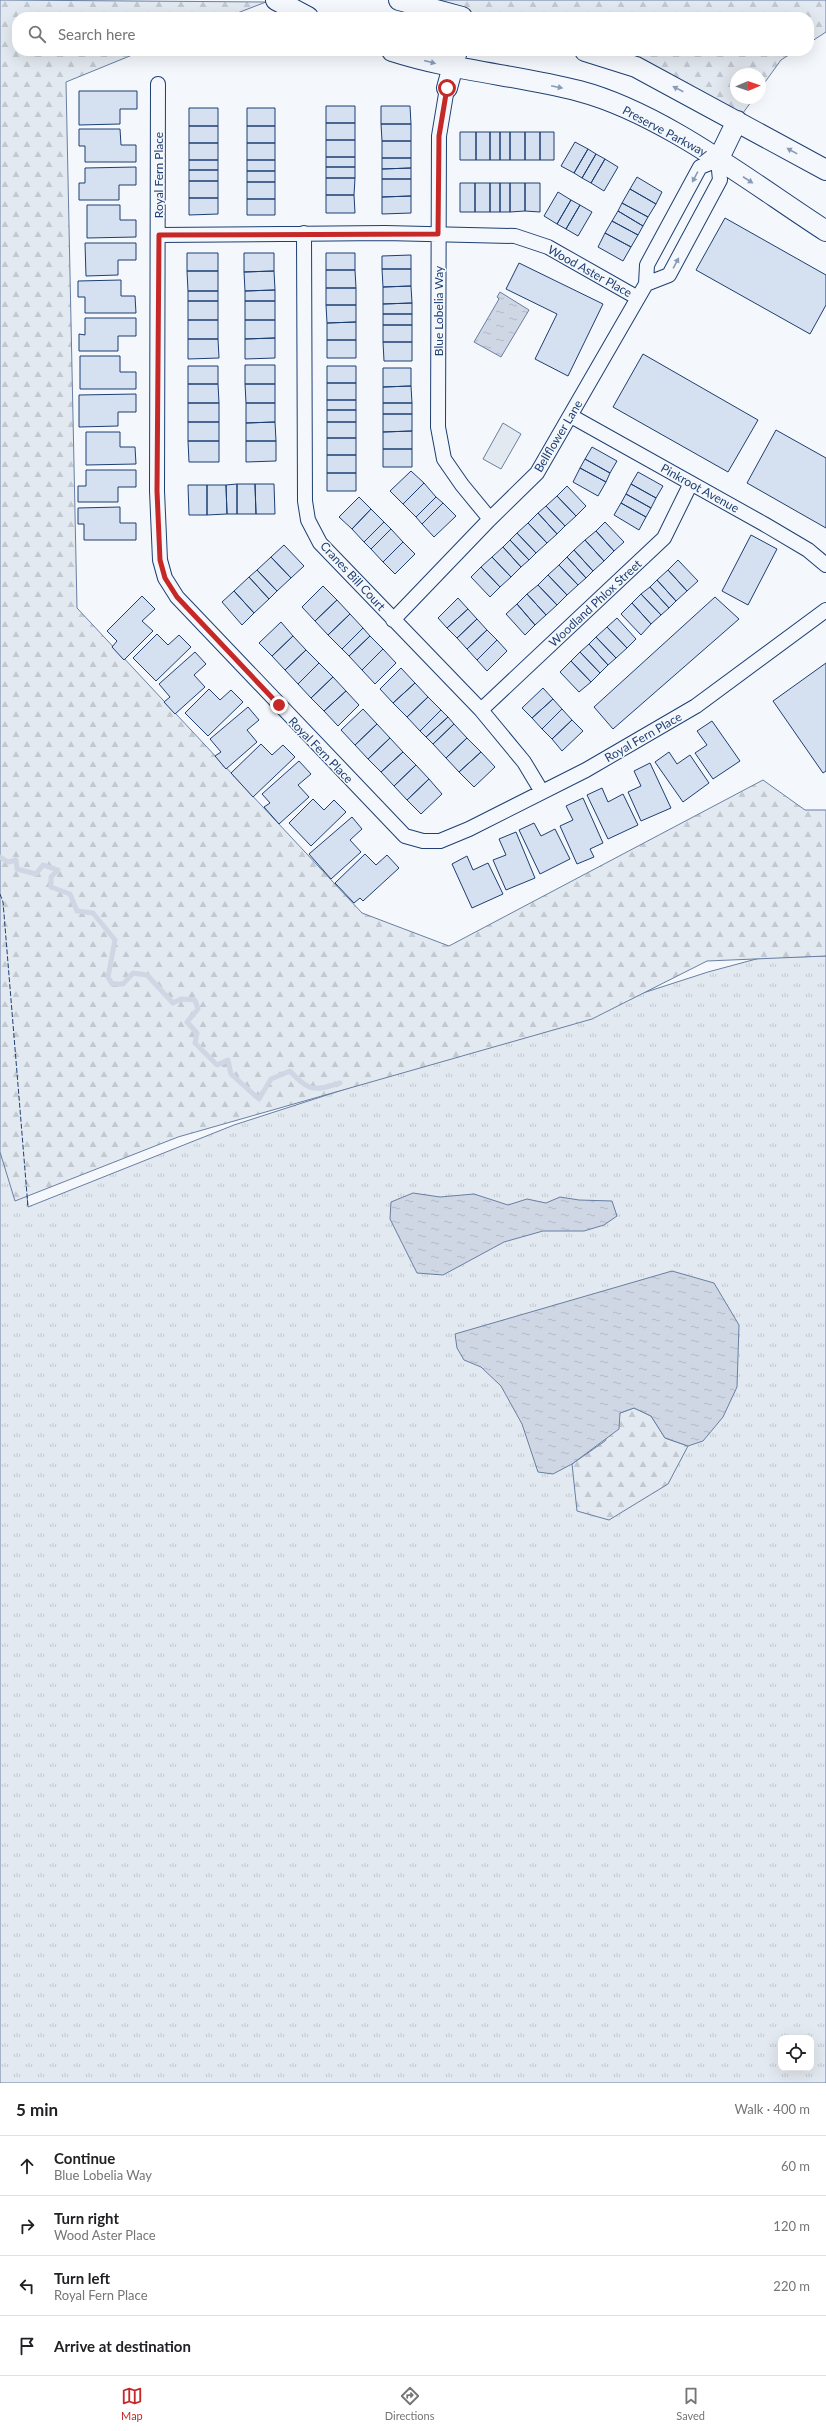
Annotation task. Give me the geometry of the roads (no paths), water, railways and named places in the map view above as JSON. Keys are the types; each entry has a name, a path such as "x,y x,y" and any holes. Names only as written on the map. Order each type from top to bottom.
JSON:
{"street":[{"path":"276,0 299,12"},
{"path":"399,0 443,12"},
{"name":"Preserve Parkway","path":"431,56 455,59 580,91 634,112 718,160 826,231"},
{"path":"601,56 636,67 826,170"},
{"path":"447,88 455,59"},
{"name":"Royal Fern Place","path":"158,84 159,235 157,491 160,552 165,578 177,597 405,836 423,841 440,841 469,829 586,770 696,706 826,610"},
{"name":"Blue Lobelia Way","path":"447,88 439,136 438,426 444,458 462,485 490,518"},
{"path":"646,284 669,275 720,180 718,160 737,121"},
{"name":"Bellflower Lane","path":"393,620 490,518 537,474 646,284 647,265 700,167 718,160"},
{"name":"Cranes Bill Court","path":"304,234 305,501 308,520 320,543 481,710 524,762 542,792"},
{"name":"Wood Aster Place","path":"159,235 438,234 515,236 548,247 638,298"},
{"name":"Pinkroot Avenue","path":"571,416 808,550 826,565"},
{"name":"Woodland Phlox Street","path":"481,710 664,538 691,483"}],"water":[{"path":"500,292 529,310 501,357 474,342 499,299 497,297"},
{"path":"413,1193 440,1197 474,1194 508,1205 527,1199 546,1203 560,1197 579,1200 612,1201 617,1216 604,1225 584,1231 543,1231 504,1242 443,1275 417,1273 390,1219 391,1202"},
{"path":"672,1271 714,1283 739,1325 737,1387 723,1417 703,1441 688,1446 665,1438 651,1416 634,1408 620,1413 619,1429 572,1464 553,1474 538,1472 522,1424 501,1386 481,1367 464,1360 457,1348 455,1334"}],"waterway":[{"path":"0,857 8,862 16,860 17,869 36,874 43,865 58,870 51,877 51,887 70,894 77,911 93,913 115,940 108,977 112,984 123,984 133,973 147,975 173,1003 181,999 195,1000 198,1009 187,1022 197,1033 195,1043 217,1065 228,1060 231,1074 259,1099 271,1079 290,1071 302,1083 312,1088 340,1083"}]}
